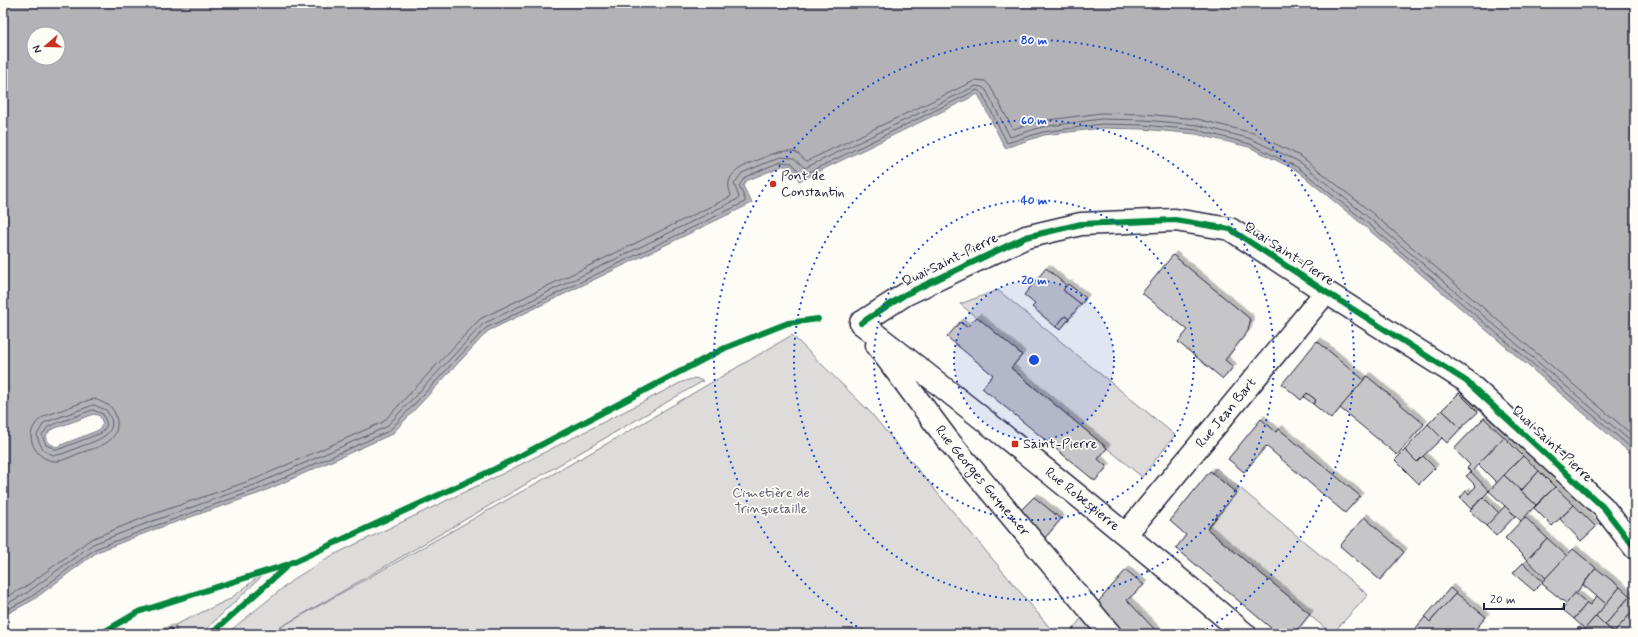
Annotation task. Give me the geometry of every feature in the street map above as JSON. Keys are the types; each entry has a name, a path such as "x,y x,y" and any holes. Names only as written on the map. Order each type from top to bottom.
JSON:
{"street":[{"name":"Quai Saint-Pierre","path":"861,323 906,294 1026,237 1081,224 1175,220 1230,229 1466,381 1603,507 1635,548"},
{"name":"Rue Jean Bart","path":"1126,534 1326,292"},
{"name":"Rue Robespierre","path":"861,323 958,398 1126,534 1245,634"},
{"name":"Rue Georges Guynemer","path":"861,323 947,439 1110,634"}],"green space":[{"path":"998,290 1175,435 1142,477 1011,368 1022,355 960,304"},
{"name":"Cimetière de Trinquetaille","path":"792,335 870,412 1055,634 226,634 294,579 329,557 504,473 682,382 695,378 703,381 274,631 624,434"},
{"path":"1216,468 1368,595 1332,634 1207,529 1236,493 1212,473"},
{"path":"261,577 201,634 177,634 175,625 230,599 257,578"},
{"path":"1083,616 1099,634 1069,634"}],"water":[{"path":"3,3 1635,3 1635,457 1362,224 1296,170 1249,147 1196,134 1143,129 1102,128 1044,135 1005,148 978,94 799,181 791,166 782,166 746,181 743,186 752,203 488,331 392,434 260,493 153,530 97,552 33,600 3,616","holes":["94,414 100,416 103,424 99,430 56,447 49,443 46,436 50,430"]}],"building":[{"path":"1173,255 1249,318 1250,321 1248,331 1225,360 1233,367 1223,379 1178,342 1188,330 1142,293"},
{"path":"1046,268 1067,286 1063,290 1081,304 1069,319 1065,316 1056,327 1032,307 1035,304 1024,295"},
{"path":"1068,284 1086,298 1081,304 1063,290"},
{"path":"1065,316 1069,319 1060,330 1056,327"},
{"path":"977,317 1022,355 1011,368 1107,448 1098,459 1107,467 1095,481 982,388 993,375 947,337 960,322 967,327"},
{"path":"1317,341 1364,380 1331,419 1313,404 1316,400 1307,393 1301,400 1282,384"},
{"path":"1367,376 1424,424 1397,455 1340,408"},
{"path":"1307,393 1316,400 1313,404 1304,397"},
{"path":"1459,393 1478,412 1461,428 1442,410"},
{"path":"1442,410 1461,428 1447,443 1428,424"},
{"path":"1484,418 1504,437 1471,472 1467,468 1470,465 1454,449"},
{"path":"1261,419 1276,432 1279,429 1360,496 1345,513 1266,446 1244,472 1228,459"},
{"path":"1428,424 1442,438 1417,462 1405,450"},
{"path":"1504,437 1523,456 1497,483 1478,464"},
{"path":"1405,450 1417,462 1423,456 1435,468 1419,484 1395,460"},
{"path":"1523,456 1539,471 1521,491 1504,475"},
{"path":"1210,471 1236,493 1207,529 1310,614 1294,634 1278,634 1176,548 1186,535 1170,521"},
{"path":"1539,471 1555,487 1536,505 1521,491"},
{"path":"1471,472 1489,491 1471,509 1460,498 1466,491 1469,494 1476,486 1466,476"},
{"path":"1504,475 1536,505 1521,521 1489,491"},
{"path":"1555,487 1574,505 1552,526 1534,508"},
{"path":"1034,497 1061,519 1044,539 1020,511"},
{"path":"1483,497 1499,513 1486,526 1470,511"},
{"path":"1574,505 1596,527 1581,541 1560,519"},
{"path":"1505,506 1515,516 1496,536 1486,526"},
{"path":"1364,517 1404,552 1380,580 1340,546"},
{"path":"1525,517 1547,538 1527,560 1505,538"},
{"path":"1547,538 1567,556 1546,578 1527,560"},
{"path":"1573,549 1596,568 1567,604 1541,583"},
{"path":"1523,563 1543,582 1534,591 1513,573"},
{"path":"1596,568 1620,587 1606,604 1583,585"},
{"path":"1126,570 1144,585 1127,600 1159,634 1123,634 1097,603"},
{"path":"1620,587 1630,596 1605,625 1596,616"},
{"path":"1450,588 1456,593 1430,622 1425,617"},
{"path":"1456,593 1486,617 1471,634 1421,634 1415,629 1425,617 1430,622"},
{"path":"1575,593 1587,603 1574,619 1562,609"},
{"path":"1597,596 1606,604 1585,629 1574,619 1587,603 1590,605"},
{"path":"1630,596 1635,600 1635,609 1614,632 1605,625"},
{"path":"1635,609 1635,634 1616,634 1614,632"},
{"path":"1596,616 1616,634 1587,634 1583,631"},
{"path":"1579,627 1583,631 1587,634 1574,634"},
{"path":"171,628 173,634 153,634"},
{"path":"171,628 173,634 160,634 159,632"}],"cycle path":[{"path":"861,323 906,294 1026,237 1081,224 1175,220 1230,229 1466,381 1603,507 1635,548"},
{"path":"100,634 138,612 289,564 495,469 725,348 788,323 818,319"},
{"path":"211,634 286,567"}],"place":[{"name":"Pont de Constantin","path":"773,184"},
{"name":"Saint-Pierre","path":"1015,444"}]}
